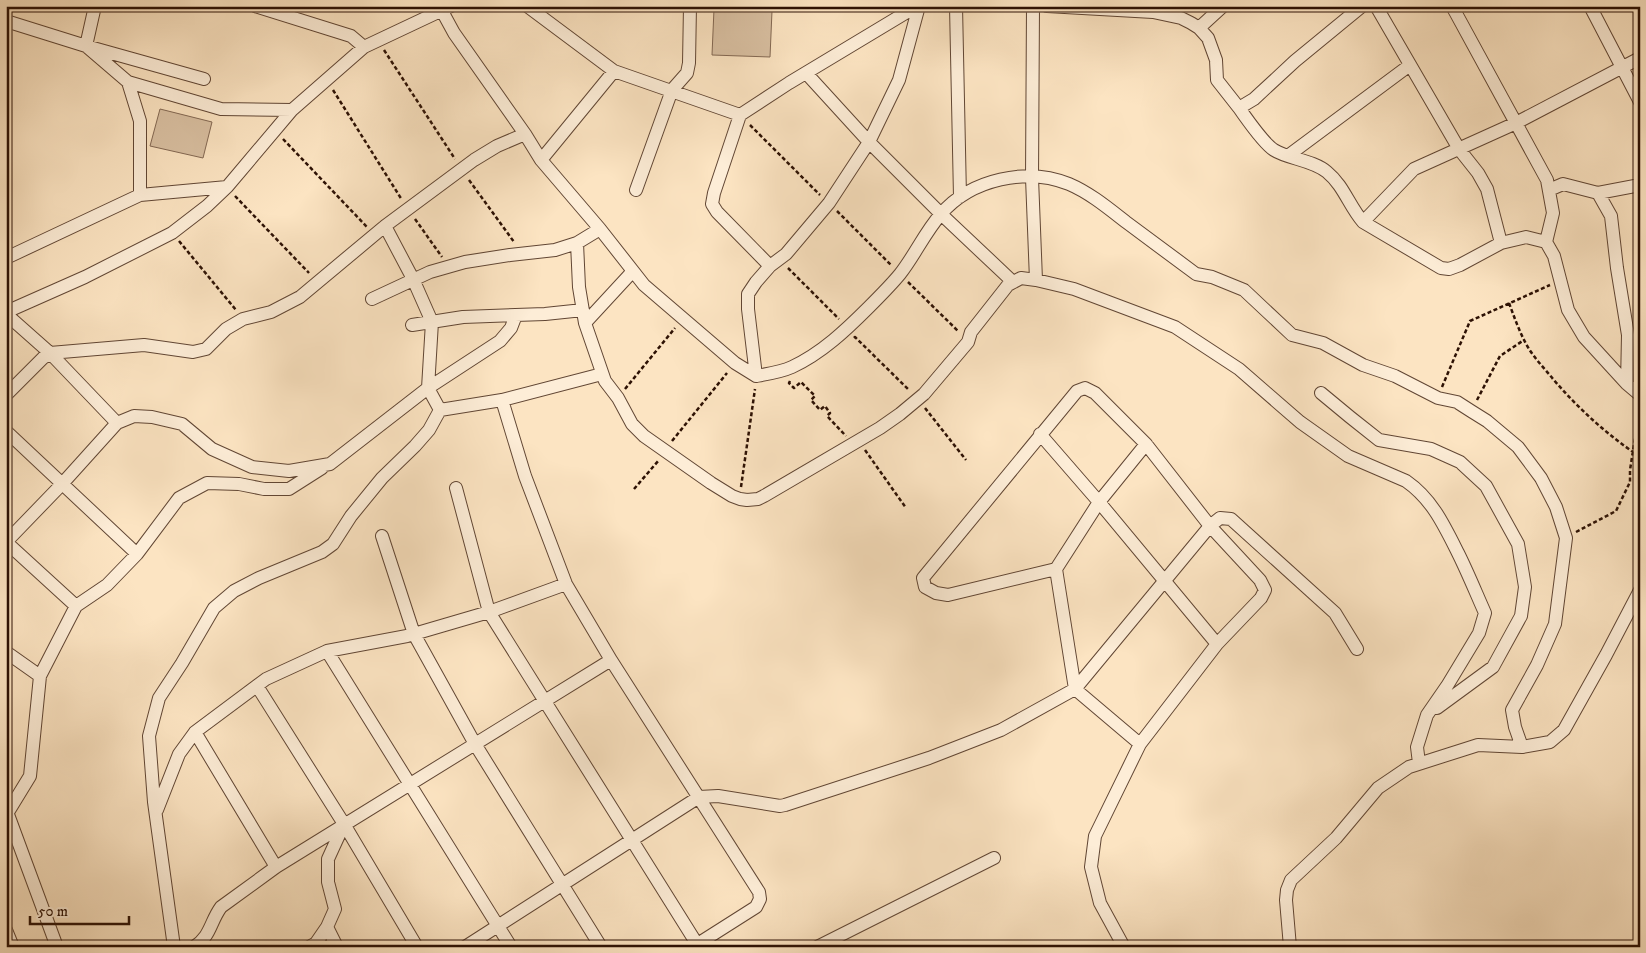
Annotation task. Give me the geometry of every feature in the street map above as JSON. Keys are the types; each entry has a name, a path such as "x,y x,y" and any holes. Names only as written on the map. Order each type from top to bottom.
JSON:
{"street":[{"path":"86,46 95,6"},
{"path":"255,6 351,36 364,47"},
{"path":"527,6 614,70 740,115"},
{"path":"636,190 672,90 686,73 690,63 690,6"},
{"path":"770,266 717,212 712,204 740,115 918,6"},
{"path":"756,382 748,294 770,266 786,254 829,203 869,142 899,80 918,6"},
{"path":"956,6 960,197"},
{"path":"1032,6 1032,178 1036,280"},
{"path":"1047,6 1155,9 1181,18 1200,28 1208,38 1216,60 1217,80 1273,150 1326,171 1337,182 1362,222 1440,268 1449,269 1460,265 1501,243 1526,237 1546,242"},
{"path":"1200,28 1223,6"},
{"path":"1239,108 1254,99 1294,60 1362,6"},
{"path":"1376,6 1459,148 1478,173 1487,189 1501,243"},
{"path":"1452,6 1547,180 1553,213 1546,242 1554,256 1568,310 1584,337 1640,396"},
{"path":"1590,6 1640,102"},
{"path":"117,423 50,353 6,313 85,277 172,233 207,206 227,187 292,110 364,47 447,8 454,33 541,160 600,229 644,285 756,382"},
{"path":"6,21 86,46 204,79"},
{"path":"86,46 128,82 221,109 292,110"},
{"path":"1362,222 1414,169 1516,123 1640,58"},
{"path":"1289,155 1410,65"},
{"path":"541,160 614,70"},
{"path":"806,73 869,142 1013,282"},
{"path":"128,82 140,121 140,195"},
{"path":"6,394 50,353 144,345 193,352 206,349 226,329 243,319 271,312 300,297 386,226 462,169 497,146 525,134"},
{"path":"756,382 791,368 820,351 848,328 900,274 941,214 960,197 976,187 992,181 1016,177 1053,178 1071,185 1101,203 1196,274 1212,277 1244,290 1292,336 1323,343 1362,365 1395,376 1438,398 1456,402 1487,421 1518,447 1541,478 1556,507 1566,538 1555,624 1537,664 1512,710 1515,727 1522,747"},
{"path":"1549,190 1563,184 1598,193 1640,185"},
{"path":"6,258 140,195 227,187"},
{"path":"1598,193 1611,216 1628,335 1627,384"},
{"path":"386,226 432,322 428,388 440,410"},
{"path":"372,299 430,272 466,262 555,250 577,243 600,229"},
{"path":"577,243 585,323 604,381 624,408 632,424 637,430 711,483 732,496 747,500 758,499 780,487 880,428 900,414 924,394 968,342 971,332 1008,285 1021,278 1074,289 1174,327 1239,369 1300,422 1348,456 1406,481 1428,500 1446,528 1485,613 1479,633 1427,715 1417,747 1418,763"},
{"path":"585,323 633,271"},
{"path":"412,325 463,317 546,314 583,310"},
{"path":"57,947 7,810 30,776 40,676 76,606 107,585 137,554 179,498 206,483 239,484 264,489 289,489 330,464 428,388 500,341 511,328 516,315"},
{"path":"174,947 154,802 148,736 159,698 214,608 234,591 259,578 322,552 333,544 351,516 382,478 415,446 428,430 440,410 502,400 602,374"},
{"path":"1056,570 948,594 936,594 926,587 923,578 1040,434 1077,391 1085,388 1095,393 1146,444 1210,526 1260,580 1265,590 1260,598 1217,644 1140,744 1095,836 1090,867 1100,903 1124,947"},
{"path":"1321,393 1379,440 1431,449 1460,462 1486,486 1518,544 1525,588 1521,616 1493,666 1427,715"},
{"path":"456,488 489,612 698,946 756,906 760,899 759,892 611,660 566,584 525,476 502,400"},
{"path":"76,606 6,542 117,423 134,416 152,417 182,424 212,449 252,467 289,471 330,464"},
{"path":"6,431 137,554"},
{"path":"1040,434 1217,644"},
{"path":"1140,744 1075,689 1056,570 1099,502 1146,444"},
{"path":"465,947 699,797 718,796 780,806 785,805 929,758 1000,730 1075,689 1210,526 1220,518 1231,519 1335,613 1357,649"},
{"path":"382,536 414,634 475,744 602,947"},
{"path":"156,811 179,754 195,732 266,679 327,651 414,634 489,612 566,584"},
{"path":"1290,947 1286,900 1291,880 1336,838 1378,788 1418,763 1478,745 1522,747 1550,742 1564,730 1640,590"},
{"path":"327,651 511,947"},
{"path":"6,652 40,676"},
{"path":"194,947 204,941 221,907 276,867 611,660"},
{"path":"257,686 344,824 417,947"},
{"path":"195,732 276,867"},
{"path":"309,947 316,943 327,926 335,908 328,882 328,859 344,824"},
{"path":"817,947 994,858"},
{"path":"327,926 338,947"},
{"path":"6,930 13,947"}],"path":[{"path":"378,41 462,169 522,254"},
{"path":"326,79 408,210 448,267"},
{"path":"740,115 968,342"},
{"path":"276,131 375,235"},
{"path":"227,187 319,283"},
{"path":"172,233 243,319"},
{"path":"785,264 844,323"},
{"path":"1441,392 1470,321 1548,286"},
{"path":"1509,303 1517,327 1536,358 1580,409 1608,434 1633,452"},
{"path":"621,395 677,326"},
{"path":"854,333 849,338 852,340 855,337 913,394"},
{"path":"1474,406 1500,356 1524,340"},
{"path":"671,442 730,369"},
{"path":"792,375 789,383 794,388 801,382 815,396 811,400 820,410 825,406 830,413 827,416 849,440"},
{"path":"741,493 756,382"},
{"path":"928,406 925,408 966,460"},
{"path":"1574,534 1616,511 1630,482 1635,438 1640,432"},
{"path":"864,448 906,508"},
{"path":"634,489 662,457"}],"shaded area":[{"path":"714,9 772,11 770,57 712,55"},
{"path":"160,109 212,122 203,158 150,146"}]}
